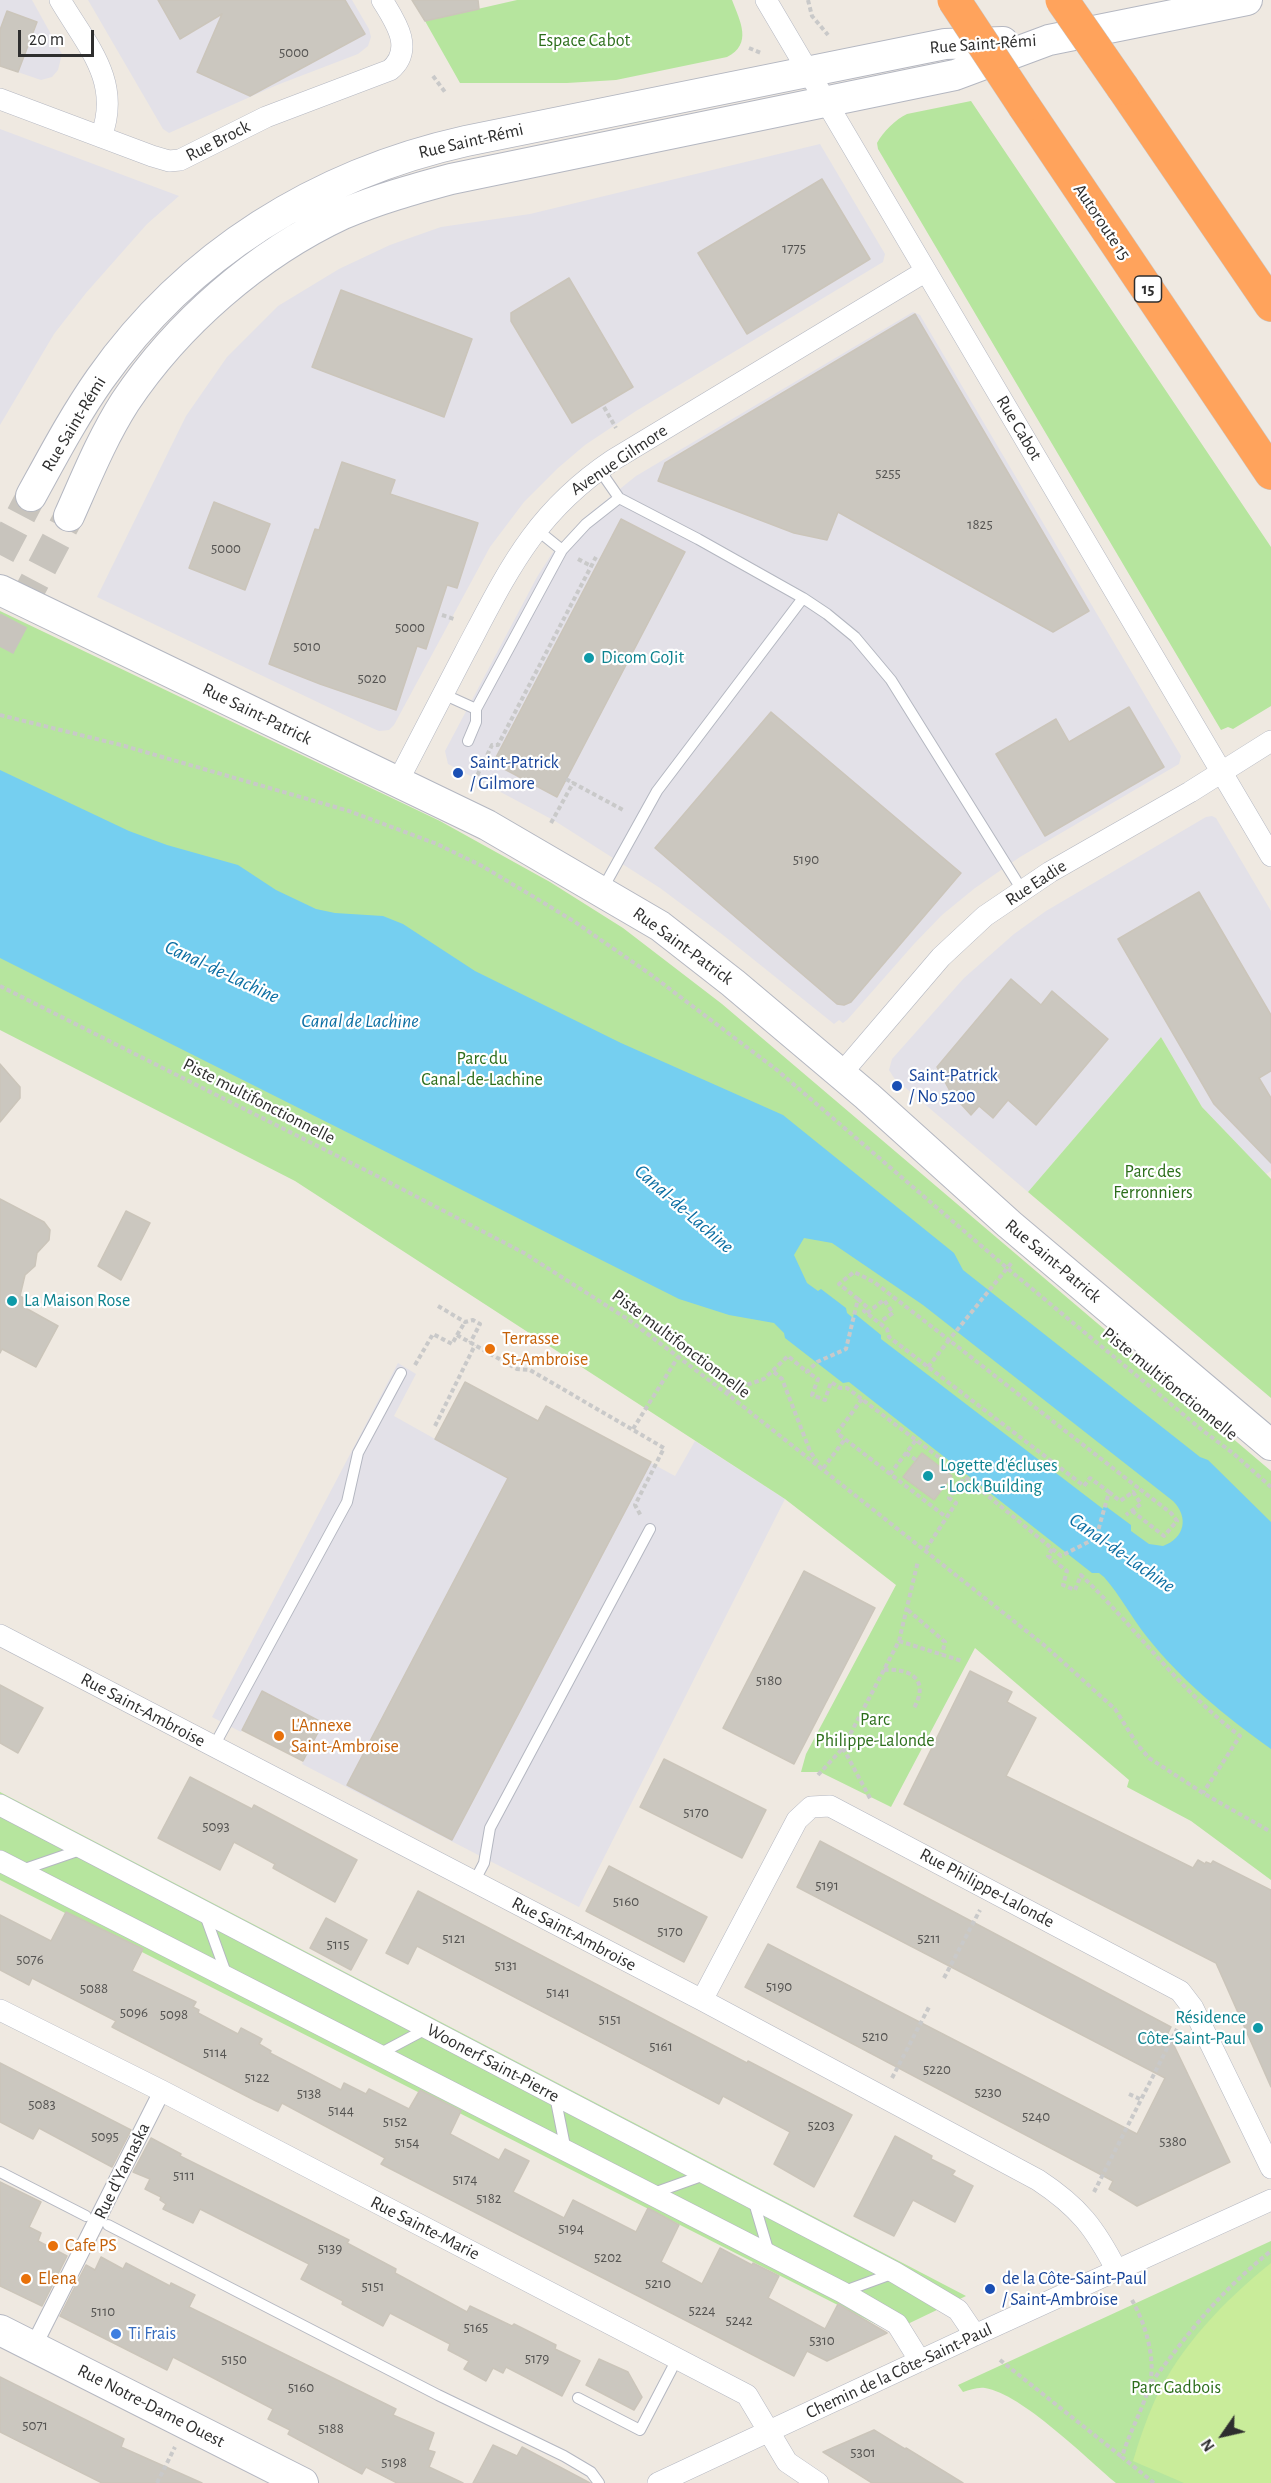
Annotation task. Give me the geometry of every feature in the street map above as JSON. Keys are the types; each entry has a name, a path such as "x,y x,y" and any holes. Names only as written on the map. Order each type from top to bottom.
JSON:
{"highway":[{"name":"Autoroute 15","path":"954,0 1271,473"},
{"path":"1062,0 1271,305"}],"main road":[{"name":"Rue Saint-Rémi","path":"69,516 112,424 140,382 174,341 210,305 248,273 317,228 367,205 451,179 955,75 1049,40 1247,0"},
{"name":"Rue Saint-Rémi","path":"31,496 87,397 154,312 211,260 250,230 292,205 356,174 396,159 441,147 945,44 1049,40"},
{"name":"Rue Saint-Patrick","path":"0,590 487,825 602,890 682,941 841,1074 1009,1224 1271,1445"},
{"name":"Rue Notre-Dame Ouest","path":"0,2330 303,2483"}],"street":[{"path":"60,0 99,68 107,87 109,107 101,137"},
{"name":"Rue Brock","path":"0,99 162,159 180,160 266,117 377,77 390,70 398,62 403,45 400,34 382,0"},
{"name":"Rue Cabot","path":"766,0 1271,856"},
{"name":"Avenue Gilmore","path":"398,781 504,579 536,529 570,492 599,469 927,271"},
{"name":"Rue Eadie","path":"841,1074 957,941 985,916 1022,890 1271,741"},
{"name":"Rue Saint-Ambroise","path":"0,1635 702,2000 1050,2188 1078,2211 1095,2229 1117,2271"},
{"name":"Woonerf Saint-Pierre","path":"0,1804 894,2272 958,2310 975,2335"},
{"name":"Rue Philippe-Lalonde","path":"702,2000 797,1820 812,1807 830,1806 1180,1990 1194,2008 1271,2168"},
{"path":"9,1866 842,2292 897,2324 920,2361"},
{"name":"Rue Sainte-Marie","path":"0,2010 162,2091 747,2395 787,2462 818,2483"},
{"name":"Rue d'Yamaska","path":"33,2346 162,2091"},
{"name":"Chemin de la Côte-Saint-Paul","path":"658,2483 1271,2200"}],"lane":[{"path":"599,469 619,498 698,538 802,598 827,614 855,637 887,675 1022,890"},
{"path":"468,741 476,722 476,709 562,550 586,524 619,498"},
{"path":"536,529 562,550"},
{"path":"602,890 657,791 802,598"},
{"path":"443,694 476,709"},
{"path":"214,1746 347,1502 358,1452 401,1373"},
{"path":"474,1882 484,1863 490,1828 650,1529"},
{"path":"9,1866 84,1848"},
{"path":"204,1911 228,1978"},
{"path":"378,2054 428,2028"},
{"path":"555,2096 566,2151"},
{"path":"0,2172 86,2216"},
{"path":"650,2194 707,2174"},
{"path":"753,2198 769,2254"},
{"path":"108,2225 438,2395 564,2456 591,2472 599,2483"},
{"path":"842,2292 894,2272"},
{"path":"578,2398 640,2430 677,2359"}],"path":[{"path":"808,0 812,16 828,35"},
{"path":"433,76 445,92"},
{"path":"604,407 615,428"},
{"path":"474,782 492,745 498,745 596,556"},
{"path":"442,615 454,619"},
{"name":"Piste multifonctionnelle","path":"0,715 121,745 349,811 437,844 482,866 575,922 650,974 762,1059 1007,1268 1271,1487"},
{"path":"566,780 611,803"},
{"path":"551,823 573,783"},
{"name":"Piste multifonctionnelle","path":"0,986 361,1167 524,1253 629,1320 726,1393 1076,1672 1115,1709 1137,1744 1149,1758 1203,1793 1271,1832"},
{"path":"928,1367 1007,1268"},
{"path":"1132,1510 1164,1536 1177,1521 1171,1513 889,1293 854,1272 839,1284 867,1307 864,1311 887,1329 889,1337 1084,1486 1090,1478 1120,1501 1137,1487"},
{"path":"867,1313 884,1300 889,1293"},
{"path":"879,1323 893,1313 884,1300"},
{"path":"807,1372 812,1365 846,1348 857,1301"},
{"path":"438,1306 465,1322"},
{"path":"415,1365 432,1334 453,1344 465,1322 473,1320 480,1324 470,1343"},
{"path":"457,1335 517,1369 530,1370 664,1448 635,1505"},
{"path":"435,1426 475,1345"},
{"path":"726,1393 756,1383 774,1372 788,1356 818,1379 812,1395 825,1400 831,1382 840,1388 848,1388 965,1477 1061,1556 1096,1538 1108,1494"},
{"path":"633,1429 678,1357"},
{"path":"774,1372 782,1379 810,1451 822,1470 845,1439"},
{"path":"862,1399 837,1433 946,1517"},
{"path":"890,1474 916,1440"},
{"path":"906,1453 916,1460"},
{"path":"926,1550 956,1503 949,1498 965,1477"},
{"path":"1126,1515 1141,1504 1133,1492"},
{"path":"1052,1549 1048,1556 1067,1571 1063,1585 1076,1590 1081,1575 1126,1621 1189,1693 1214,1717 1240,1736 1203,1793"},
{"path":"818,1775 843,1748 899,1641 918,1561"},
{"path":"908,1610 945,1642 942,1654"},
{"path":"899,1641 962,1661"},
{"path":"884,1670 901,1669 910,1672 917,1679 920,1694 914,1708"},
{"path":"843,1748 872,1802"},
{"path":"944,1978 981,1909"},
{"path":"892,2078 929,2007"},
{"path":"1094,2192 1180,2025"},
{"path":"1130,2094 1140,2099"},
{"path":"1122,2457 1150,2385 1200,2318 1239,2276 1271,2251"},
{"path":"1132,2300 1139,2312 1148,2343 1150,2385"},
{"path":"1000,2360 1154,2483"},
{"path":"157,2483 177,2444"}],"shaded area":[{"path":"0,0 32,0 62,54 58,70 52,77 41,80 0,66"},
{"path":"88,0 352,0 369,29 371,37 368,46 358,54 277,85 169,133 163,129"},
{"path":"0,129 179,196 147,224 86,293 54,334 0,425"},
{"path":"820,144 885,254 883,262 636,411 585,445 558,468 524,502 490,547 394,725 389,730 379,731 372,728 97,597 186,416 227,357 278,306 339,269 390,245 441,227 530,214"},
{"path":"913,312 920,315 1181,756 1179,764 1020,857 975,888 942,915 848,1019 843,1023 839,1020 834,1024 660,888 555,821 448,764 445,751 537,577 553,552 584,518 636,476"},
{"path":"1206,817 1216,818 1271,911 1271,1171 1266,1174 1202,1107 1161,1037 1028,1192 894,1078 889,1070 892,1059 964,978 1014,934 1046,911"},
{"path":"398,1363 416,1374 394,1416 435,1439 465,1382 538,1420 546,1406 675,1476 695,1441 785,1499 579,1907 302,1764 322,1723 262,1692 241,1732 212,1717"}],"green space":[{"name":"Espace Cabot","path":"517,0 732,0 741,24 742,39 735,52 727,57 616,80 567,83 460,83 425,21"},
{"path":"971,101 1271,547 1271,706 1233,729 1228,727 1221,730 878,149 877,143 883,135 894,122 903,116"},
{"name":"Parc du Canal-de-Lachine","path":"0,611 440,821 550,882 623,928 722,1004 1271,1471 1271,1880 1191,1821 1127,1787 1129,1780 975,1648 891,1807 820,1772 801,1772 806,1754 896,1585 785,1499 295,1181 0,1030"},
{"name":"Parc des Ferronniers","path":"1161,1037 1202,1107 1271,1179 1271,1398 1028,1192"},
{"path":"0,1792 966,2296 891,2332 0,1880"},
{"name":"Parc Gadbois","path":"1271,2241 1271,2483 1116,2483 1053,2428 1017,2402 985,2388 963,2392 958,2385"},
{"path":"1271,2263 1271,2483 1184,2483 1133,2461 1155,2400 1177,2361 1221,2308"}],"water":[{"name":"Canal de Lachine","path":"0,770 129,831 167,845 238,865 276,890 316,909 335,913 383,916 403,924 475,971 621,1043 783,1115 954,1253 963,1270 1200,1457 1208,1460 1271,1522 1271,1749 1221,1711 1175,1669 1147,1637 1104,1577 1099,1573 1092,1573 849,1382 843,1383 785,1338 784,1333 774,1323 729,1315 679,1299 0,958","holes":["804,1238 832,1243 923,1305 1173,1501 1183,1520 1176,1538 1163,1546 1149,1544 1131,1531 1131,1525 1104,1505 1103,1509 881,1339 881,1335 854,1313 853,1318 847,1313 846,1308 821,1289 818,1291 807,1283 794,1255"]}],"building":[{"path":"158,0 345,0 365,34 250,96 197,72 222,14 180,39"},
{"path":"412,0 478,0 479,9 425,21"},
{"path":"7,11 37,22 18,72 0,66 0,30"},
{"path":"822,179 870,259 747,334 698,253"},
{"path":"569,278 633,387 572,423 511,321 511,313"},
{"path":"341,290 472,339 444,417 312,367"},
{"path":"915,314 1089,611 1053,632 838,512 827,540 794,533 658,481 665,463"},
{"path":"342,462 395,480 390,494 478,523 457,588 447,585 426,649 417,646 396,710 269,664 315,529 319,530"},
{"path":"214,502 270,524 245,590 189,568"},
{"name":"Dicom GoJit","path":"621,519 685,552 557,797 493,763"},
{"path":"1129,707 1164,767 1045,836 996,754 1056,719 1069,742"},
{"path":"771,712 961,873 851,1002 844,1005 837,1004 655,848"},
{"path":"1199,892 1271,1015 1271,1071 1259,1078 1271,1098 1271,1163 1214,1104 1118,939"},
{"path":"1011,979 1041,1005 1052,991 1108,1039 1036,1125 1008,1100 993,1118 979,1106 971,1115 951,1093 937,1067"},
{"path":"0,1064 20,1087 20,1098 0,1122"},
{"path":"0,1199 44,1222 50,1230 49,1240 37,1253 35,1266 25,1275 20,1296 25,1299 22,1306 58,1326 36,1367 2,1349 0,1353"},
{"path":"126,1211 150,1223 121,1280 98,1266"},
{"path":"465,1382 538,1421 546,1406 651,1462 452,1840 347,1785 508,1478 435,1439"},
{"name":"Logette d'écluses - Lock Building","path":"922,1453 952,1476 934,1500 903,1477"},
{"path":"804,1571 875,1608 794,1764 723,1728"},
{"path":"970,1671 1012,1692 1007,1702 1036,1718 1006,1776 1193,1868 1198,1860 1205,1864 1206,1862 1211,1864 1213,1861 1271,1890 1271,2087 1216,1963 904,1804"},
{"path":"0,1685 43,1708 18,1753 0,1743"},
{"path":"262,1691 323,1723 303,1761 242,1730"},
{"path":"664,1759 766,1810 742,1858 640,1807"},
{"path":"190,1777 252,1809 254,1805 357,1860 335,1902 273,1868 275,1864 234,1842 220,1870 158,1838"},
{"path":"820,1841 1171,2027 1168,2033 1230,2162 1137,2206 1109,2189 1113,2181 745,1987 768,1944 1137,2134 1165,2078 797,1887"},
{"path":"609,1866 707,1917 684,1962 586,1911"},
{"path":"418,1891 747,2063 748,2061 852,2115 814,2187 774,2164 790,2132 723,2096 719,2104 417,1946 408,1964 386,1953"},
{"path":"66,1912 143,1949 132,1971 196,2002 193,2007 199,2010 198,2013 238,2034 241,2028 262,2039 259,2044 271,2051 270,2053 341,2090 344,2083 366,2094 369,2089 409,2109 420,2090 461,2111 450,2134 499,2160 505,2149 529,2161 513,2192 564,2218 573,2200 636,2232 648,2208 679,2225 661,2262 702,2284 720,2248 779,2276 768,2298 825,2329 838,2304 887,2333 827,2361 807,2351 794,2376 381,2164 385,2158 282,2103 278,2111 256,2101 112,2027 116,2021 32,1978 29,1985 0,1970 0,1915 51,1941"},
{"path":"326,1918 367,1940 351,1970 310,1948"},
{"path":"0,2063 131,2130 112,2167 39,2128 33,2139 0,2122"},
{"path":"895,2136 932,2156 931,2159 955,2171 952,2175 973,2186 955,2222 913,2200 894,2236 854,2216"},
{"path":"151,2138 181,2154 180,2156 349,2240 347,2243 396,2269 395,2273 467,2312 470,2306 556,2345 555,2349 580,2361 562,2396 506,2367 503,2373 493,2368 486,2381 464,2369 469,2361 448,2350 450,2344 390,2313 383,2326 301,2279 309,2264 200,2209 193,2223 163,2209 166,2204 160,2200 161,2197 145,2189 150,2179 133,2172"},
{"path":"0,2182 41,2202 29,2227 41,2233 38,2241 67,2256 42,2306 0,2286"},
{"path":"101,2257 123,2269 126,2263 170,2286 171,2283 195,2295 189,2307 396,2409 393,2415 434,2433 428,2450 435,2452 429,2467 463,2483 397,2483 366,2467 362,2474 288,2434 290,2430 268,2419 273,2409 173,2357 167,2370 60,2316 86,2265 95,2270"},
{"path":"599,2359 628,2372 642,2397 634,2410 586,2385"},
{"path":"0,2377 124,2439 121,2447 202,2483 102,2483 0,2432"},
{"path":"874,2430 963,2483 872,2483 823,2452"},
{"path":"493,2445 517,2456 522,2447 590,2483 473,2483"}],"tunnel":[{"path":"0,555 31,496"},
{"path":"0,647 69,516"}],"place":[{"name":"Dicom GoJit","path":"589,658"},
{"name":"Saint-Patrick / Gilmore","path":"458,773"},
{"name":"Saint-Patrick / No 5200","path":"897,1086"},
{"name":"La Maison Rose","path":"12,1301"},
{"name":"Terrasse St-Ambroise","path":"490,1349"},
{"name":"Logette d'écluses - Lock Building","path":"928,1476"},
{"name":"L'Annexe Saint-Ambroise","path":"279,1736"},
{"name":"Résidence Côte-Saint-Paul","path":"1258,2028"},
{"name":"Cafe PS","path":"53,2246"},
{"name":"Elena","path":"26,2279"},
{"name":"de la Côte-Saint-Paul / Saint-Ambroise","path":"990,2289"},
{"name":"Ti Frais","path":"116,2334"}],"water label":[{"name":"Canal-de-Lachine","path":"222,972"},
{"name":"Canal-de-Lachine","path":"684,1209"},
{"name":"Canal-de-Lachine","path":"1122,1553"}],"park label":[{"name":"Parc Philippe-Lalonde","path":"875,1730"}]}
